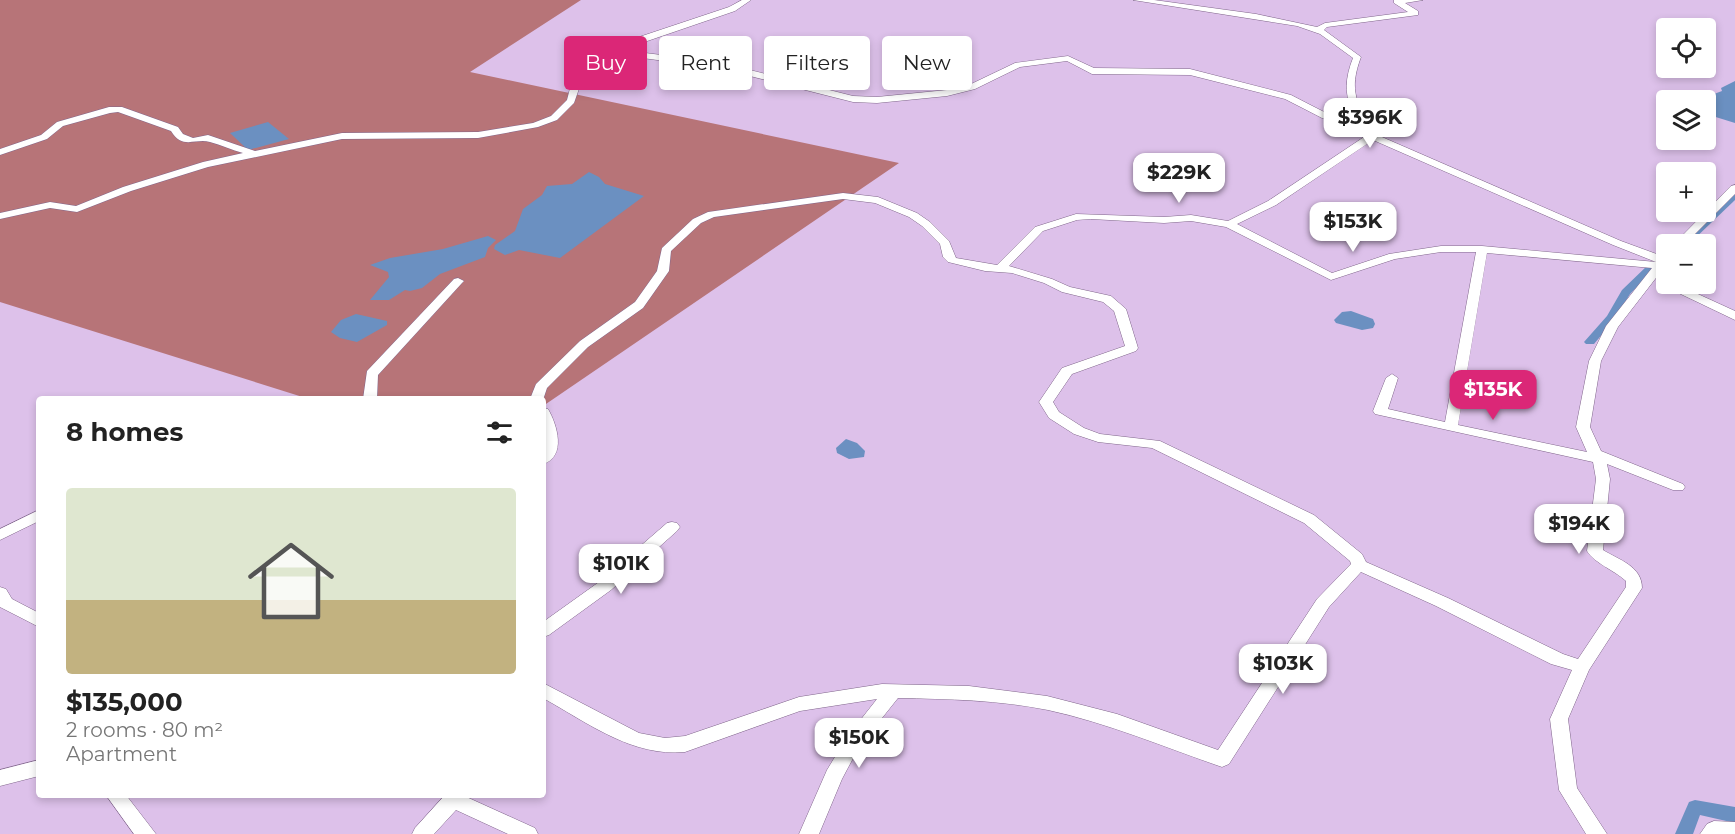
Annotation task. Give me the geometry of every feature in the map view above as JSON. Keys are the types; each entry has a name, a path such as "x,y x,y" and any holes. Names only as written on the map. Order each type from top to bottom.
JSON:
{"street":[{"path":"647,39 732,9 747,0"},
{"path":"1137,0 1166,2 1256,16 1319,30 1357,57 1348,84 1353,105 1372,136 1617,243 1656,267"},
{"path":"1319,30 1325,25 1415,13 1396,1 1419,0"},
{"path":"647,56 718,65 853,99 877,100 964,89 1018,65 1068,58 1092,71 1190,72 1288,97 1325,116 1365,124"},
{"path":"0,216 50,205 77,209 127,189 184,171 342,136 478,135 536,125 554,118 571,101 575,90"},
{"path":"0,152 44,137 60,124 119,109 175,129 179,136 192,141 208,138 254,154"},
{"path":"1229,224 1272,203 1372,136"},
{"path":"1689,234 1735,188"},
{"path":"538,396 541,387 584,344 639,305 663,271 666,250 697,221 712,214 843,196 868,197 896,207 926,224 945,243 947,253 952,260 1048,281 1066,290 1107,299 1120,309 1131,348 1128,351 1106,355 1066,371 1046,402 1053,415 1088,435 1155,444 1205,468 1309,519 1357,558 1359,565"},
{"path":"1000,269 1039,229 1076,217 1091,216 1191,218 1229,224 1331,277 1393,256 1441,249 1482,249 1648,262 1656,267"},
{"path":"1451,428 1482,249"},
{"path":"1597,834 1568,790 1559,719 1582,667 1634,588 1634,579 1627,571 1598,555 1595,551 1603,479 1597,457 1583,427 1595,361 1612,326 1656,279"},
{"path":"370,396 372,374 458,281"},
{"path":"1700,294 1735,316"},
{"path":"1392,378 1380,411 1451,428 1597,457 1678,487"},
{"path":"546,421 551,435 549,453 546,456"},
{"path":"0,536 36,517"},
{"path":"546,629 605,586 672,527"},
{"path":"1359,565 1442,602 1557,659 1582,667"},
{"path":"546,692 635,740 665,746 685,744 799,704 893,692 969,693 1047,703 1117,721 1222,759 1323,603 1359,565"},
{"path":"0,593 6,603 36,619"},
{"path":"809,834 834,776 853,742 893,692"},
{"path":"0,778 36,769"},
{"path":"117,798 146,834"},
{"path":"422,834 453,800 528,834"},
{"path":"1710,834 1714,830 1735,831"}],"shaded area":[{"path":"0,0 581,0 470,72 899,163 546,404 546,396 299,396 0,302"}],"water":[{"path":"1735,81 1735,123 1716,117 1716,93 1722,91 1721,88"},
{"path":"268,122 289,139 248,150 230,133"},
{"path":"589,172 599,177 605,184 644,196 560,258 519,250 505,255 494,249 495,245 515,231 523,209 542,195 547,186 572,184"},
{"path":"488,236 496,240 488,248 485,257 440,274 422,288 405,290 389,300 370,300 389,277 388,272 370,265 390,258 443,249"},
{"path":"1351,311 1373,319 1375,324 1373,328 1362,330 1336,323 1334,320 1342,312"},
{"path":"356,314 387,321 387,325 357,342 340,338 331,332 341,320"},
{"path":"846,439 857,443 865,451 864,457 849,459 837,453 836,448"}],"waterway":[{"path":"1694,234 1735,195"},
{"path":"1590,342 1611,317 1626,292 1652,267"},
{"path":"1684,834 1695,807 1735,815"}]}
